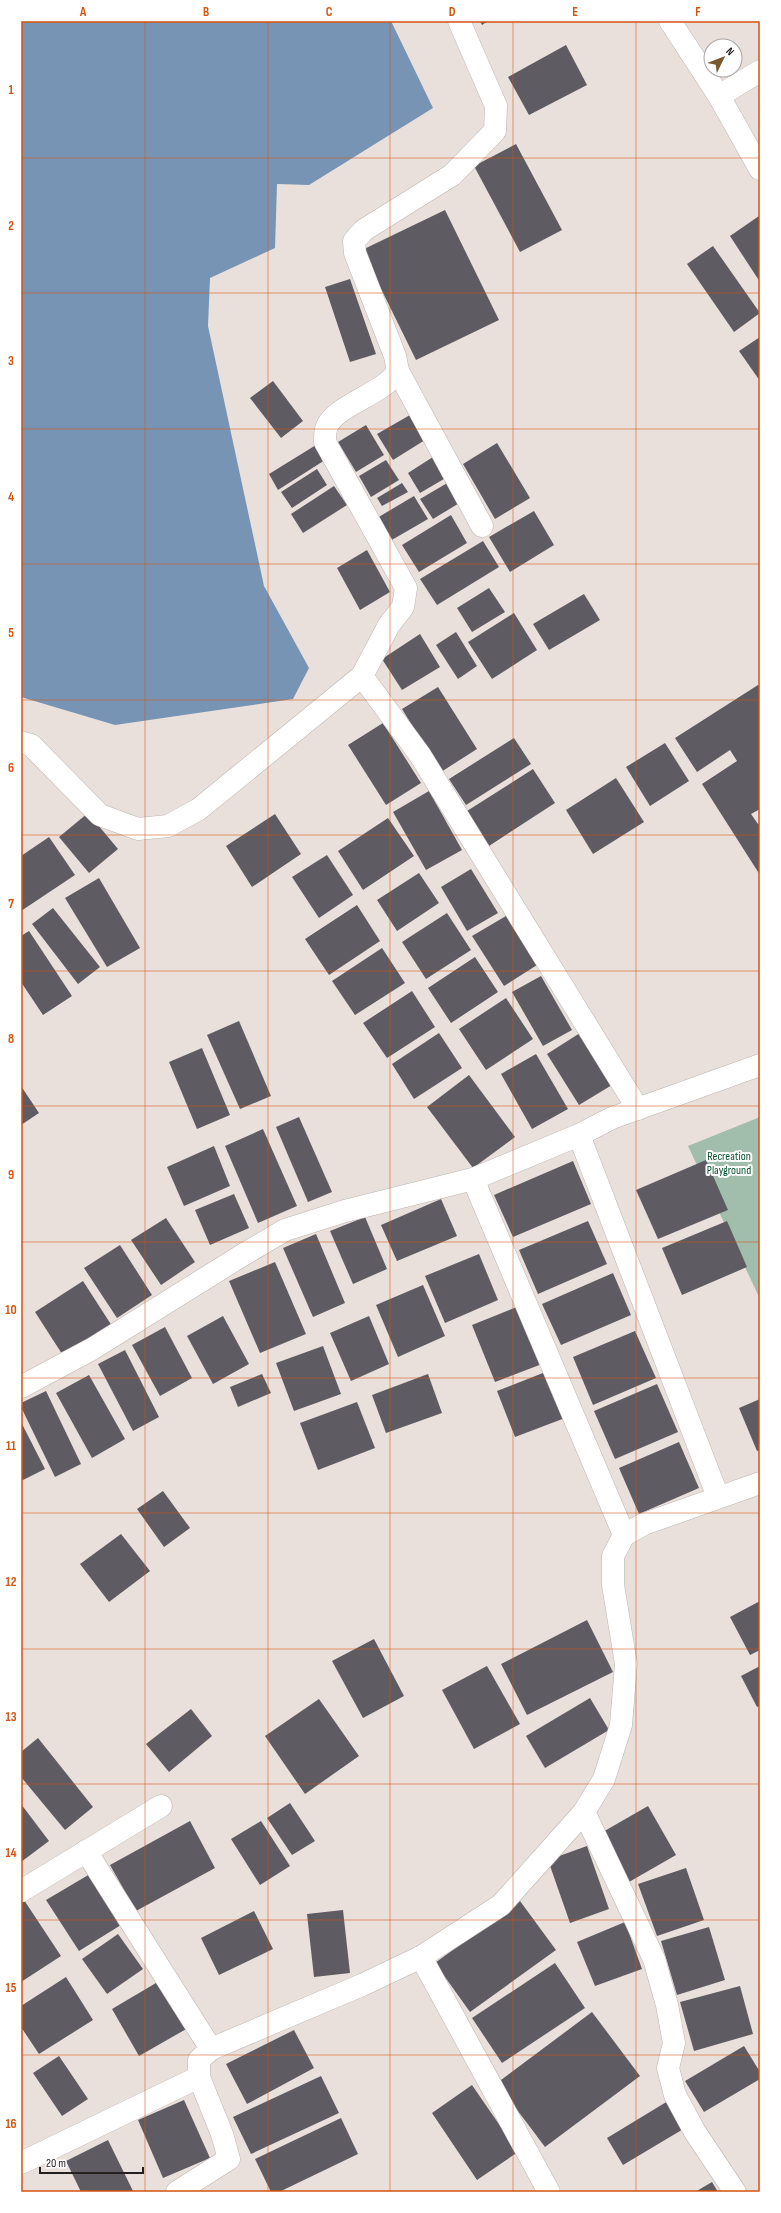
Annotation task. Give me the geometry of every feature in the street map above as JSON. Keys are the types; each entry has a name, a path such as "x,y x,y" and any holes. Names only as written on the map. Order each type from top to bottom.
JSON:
{"street":[{"path":"459,21 496,106 495,131 452,175 364,230 354,240 355,253 395,356 398,372 482,526"},
{"path":"670,21 719,96 760,169"},
{"path":"719,96 760,71"},
{"path":"21,742 31,745 100,815 138,828 168,826 198,809 362,676 389,625 402,607 406,588 325,442 326,429 333,416 382,388 392,381 398,372"},
{"path":"362,676 420,755 638,1109"},
{"path":"21,1387 92,1349 285,1230 345,1211 473,1180 579,1135 612,1118 760,1065"},
{"path":"579,1135 718,1497"},
{"path":"473,1180 624,1535"},
{"path":"178,2192 229,2159 222,2134 199,2077 199,2060 211,2049 362,1985 421,1957 501,1905 584,1812 604,1779 621,1725 626,1664 613,1585 613,1556 624,1535 644,1524 760,1483"},
{"path":"21,1891 162,1806"},
{"path":"584,1812 654,1959 667,2005 674,2043 668,2068 674,2095 695,2132 735,2192"},
{"path":"86,1851 211,2049"},
{"path":"421,1957 549,2192"},
{"path":"21,2163 199,2077"}],"green space":[{"name":"Recreation Playground","path":"760,1117 760,1299 688,1146"}],"water":[{"path":"21,21 391,21 433,108 309,185 277,184 275,248 210,278 208,326 264,586 309,668 293,699 115,725 21,697"}],"building":[{"path":"480,21 488,21 482,25"},
{"path":"566,45 587,85 529,115 508,77"},
{"path":"516,144 562,230 520,252 474,166"},
{"path":"445,210 499,320 416,360 362,250"},
{"path":"759,216 760,218 760,282 730,236"},
{"path":"713,246 760,313 734,332 687,264"},
{"path":"350,279 376,354 350,362 325,287"},
{"path":"760,337 760,381 739,351"},
{"path":"273,381 303,421 281,438 250,398"},
{"path":"410,415 425,440 393,460 377,434"},
{"path":"366,425 384,455 356,472 338,442"},
{"path":"497,443 530,498 495,519 463,464"},
{"path":"316,445 325,460 278,490 269,474"},
{"path":"436,455 449,476 420,493 408,473"},
{"path":"386,460 399,480 371,497 359,476"},
{"path":"317,469 327,485 292,508 281,492"},
{"path":"449,482 461,502 433,519 420,499"},
{"path":"402,483 408,492 382,506 377,498"},
{"path":"334,486 347,505 303,533 291,514"},
{"path":"414,496 428,519 390,541 377,518"},
{"path":"534,511 554,545 510,572 489,537"},
{"path":"451,515 467,543 419,572 402,545"},
{"path":"483,541 499,567 437,605 420,579"},
{"path":"367,550 390,592 360,610 337,568"},
{"path":"489,588 505,612 472,632 457,608"},
{"path":"584,594 600,620 549,650 533,624"},
{"path":"514,613 537,650 492,679 468,642"},
{"path":"456,632 477,666 458,679 436,645"},
{"path":"420,634 440,667 402,690 382,659"},
{"path":"758,685 760,688 760,809 751,814 758,824 760,823 760,875 702,784 737,761 730,750 697,772 675,738"},
{"path":"438,687 477,749 441,772 402,709"},
{"path":"383,723 421,783 386,805 348,745"},
{"path":"514,738 531,764 466,805 449,779"},
{"path":"665,743 689,781 650,806 626,767"},
{"path":"533,769 555,803 489,846 467,811"},
{"path":"616,778 644,822 593,854 566,810"},
{"path":"429,791 462,850 426,870 393,812"},
{"path":"88,813 118,849 89,873 59,837"},
{"path":"275,814 301,854 252,887 226,846"},
{"path":"388,818 414,856 363,890 338,851"},
{"path":"49,837 75,875 21,911 21,856"},
{"path":"327,855 353,895 319,918 292,877"},
{"path":"471,869 498,913 467,931 441,887"},
{"path":"419,873 439,903 397,931 377,900"},
{"path":"99,878 140,948 107,967 65,898"},
{"path":"357,905 380,941 329,975 305,939"},
{"path":"53,908 100,967 78,984 32,924"},
{"path":"447,913 471,950 426,979 402,942"},
{"path":"506,916 537,965 504,986 472,936"},
{"path":"29,931 72,996 43,1015 21,982 21,936"},
{"path":"382,948 405,983 355,1015 332,981"},
{"path":"475,957 498,992 451,1023 428,988"},
{"path":"541,976 572,1030 543,1046 512,992"},
{"path":"412,991 435,1027 387,1058 363,1023"},
{"path":"506,998 533,1039 486,1070 459,1029"},
{"path":"239,1021 271,1096 240,1109 207,1035"},
{"path":"439,1033 462,1068 414,1099 392,1064"},
{"path":"580,1033 612,1085 579,1105 547,1054"},
{"path":"202,1048 230,1115 197,1129 169,1062"},
{"path":"536,1054 568,1109 532,1129 501,1074"},
{"path":"469,1075 515,1137 473,1168 427,1107"},
{"path":"21,1086 39,1113 21,1125"},
{"path":"299,1117 332,1192 308,1202 276,1127"},
{"path":"263,1129 297,1206 258,1223 225,1146"},
{"path":"214,1146 230,1186 184,1206 167,1167"},
{"path":"706,1160 728,1210 658,1239 636,1190"},
{"path":"573,1161 591,1204 513,1237 494,1195"},
{"path":"234,1194 249,1228 210,1245 195,1210"},
{"path":"441,1199 457,1236 397,1261 381,1225"},
{"path":"365,1217 387,1269 353,1284 330,1231"},
{"path":"166,1218 195,1262 161,1285 131,1240"},
{"path":"588,1221 607,1264 538,1294 519,1250"},
{"path":"727,1221 747,1267 682,1295 662,1248"},
{"path":"316,1234 345,1303 313,1317 283,1248"},
{"path":"120,1245 152,1295 117,1318 84,1268"},
{"path":"479,1254 498,1300 445,1323 425,1276"},
{"path":"275,1262 306,1334 260,1353 229,1281"},
{"path":"613,1273 631,1315 561,1345 542,1304"},
{"path":"83,1281 112,1326 64,1357 35,1312"},
{"path":"423,1285 445,1336 398,1357 376,1305"},
{"path":"519,1306 542,1364 495,1382 472,1325"},
{"path":"223,1316 249,1364 213,1384 187,1336"},
{"path":"369,1316 389,1364 351,1381 330,1333"},
{"path":"165,1327 192,1378 160,1396 132,1345"},
{"path":"635,1331 656,1378 593,1405 573,1357"},
{"path":"323,1346 341,1394 294,1411 276,1363"},
{"path":"125,1350 159,1417 133,1431 98,1364"},
{"path":"548,1371 565,1418 515,1437 497,1391"},
{"path":"262,1374 271,1393 238,1407 230,1387"},
{"path":"428,1374 442,1413 386,1433 372,1395"},
{"path":"89,1375 125,1439 92,1458 56,1393"},
{"path":"657,1384 678,1432 615,1459 594,1411"},
{"path":"46,1391 81,1464 55,1477 21,1407 21,1403"},
{"path":"760,1399 760,1450 757,1451 739,1408"},
{"path":"357,1402 375,1448 318,1470 300,1423"},
{"path":"21,1422 45,1469 21,1481"},
{"path":"679,1442 699,1488 639,1514 619,1468"},
{"path":"163,1491 190,1528 164,1547 137,1509"},
{"path":"121,1534 150,1571 109,1602 80,1564"},
{"path":"760,1601 760,1650 750,1655 730,1617"},
{"path":"587,1620 613,1672 527,1715 501,1664"},
{"path":"374,1639 404,1696 363,1718 332,1661"},
{"path":"487,1666 520,1724 474,1749 442,1690"},
{"path":"760,1666 760,1706 757,1707 741,1676"},
{"path":"590,1698 609,1730 545,1768 526,1736"},
{"path":"319,1699 359,1756 305,1794 265,1736"},
{"path":"191,1709 212,1736 169,1772 146,1744"},
{"path":"38,1738 93,1807 65,1830 21,1777 21,1752"},
{"path":"290,1803 315,1841 292,1855 267,1818"},
{"path":"21,1804 49,1841 21,1862"},
{"path":"648,1806 676,1855 629,1882 601,1833"},
{"path":"190,1821 215,1868 136,1911 110,1865"},
{"path":"261,1821 290,1866 260,1885 231,1839"},
{"path":"587,1846 609,1909 570,1923 548,1860"},
{"path":"686,1868 704,1920 657,1936 638,1884"},
{"path":"90,1874 121,1925 79,1951 46,1900"},
{"path":"24,1900 61,1956 21,1982 21,1902"},
{"path":"520,1901 556,1950 470,2012 435,1963"},
{"path":"343,1910 350,1973 314,1977 307,1914"},
{"path":"254,1911 273,1949 219,1975 201,1938"},
{"path":"625,1922 642,1969 595,1986 577,1942"},
{"path":"709,1927 725,1980 677,1995 661,1941"},
{"path":"118,1934 143,1969 107,1994 82,1959"},
{"path":"555,1963 585,2008 502,2063 472,2018"},
{"path":"66,1977 93,2020 39,2054 21,2027 21,2006"},
{"path":"161,1980 188,2028 139,2056 112,2009"},
{"path":"740,1986 753,2034 694,2051 680,2002"},
{"path":"592,2012 640,2076 545,2147 497,2083"},
{"path":"294,2030 314,2068 247,2104 226,2064"},
{"path":"744,2046 760,2072 760,2079 704,2112 685,2081"},
{"path":"59,2056 88,2099 62,2116 33,2073"},
{"path":"321,2076 339,2113 251,2154 233,2117"},
{"path":"472,2085 518,2152 477,2180 432,2113"},
{"path":"184,2100 210,2158 163,2178 138,2120"},
{"path":"668,2101 685,2128 623,2165 607,2138"},
{"path":"341,2118 358,2154 279,2192 271,2192 255,2159"},
{"path":"108,2140 133,2191 81,2192 66,2161"},
{"path":"712,2182 718,2192 695,2192"}]}
